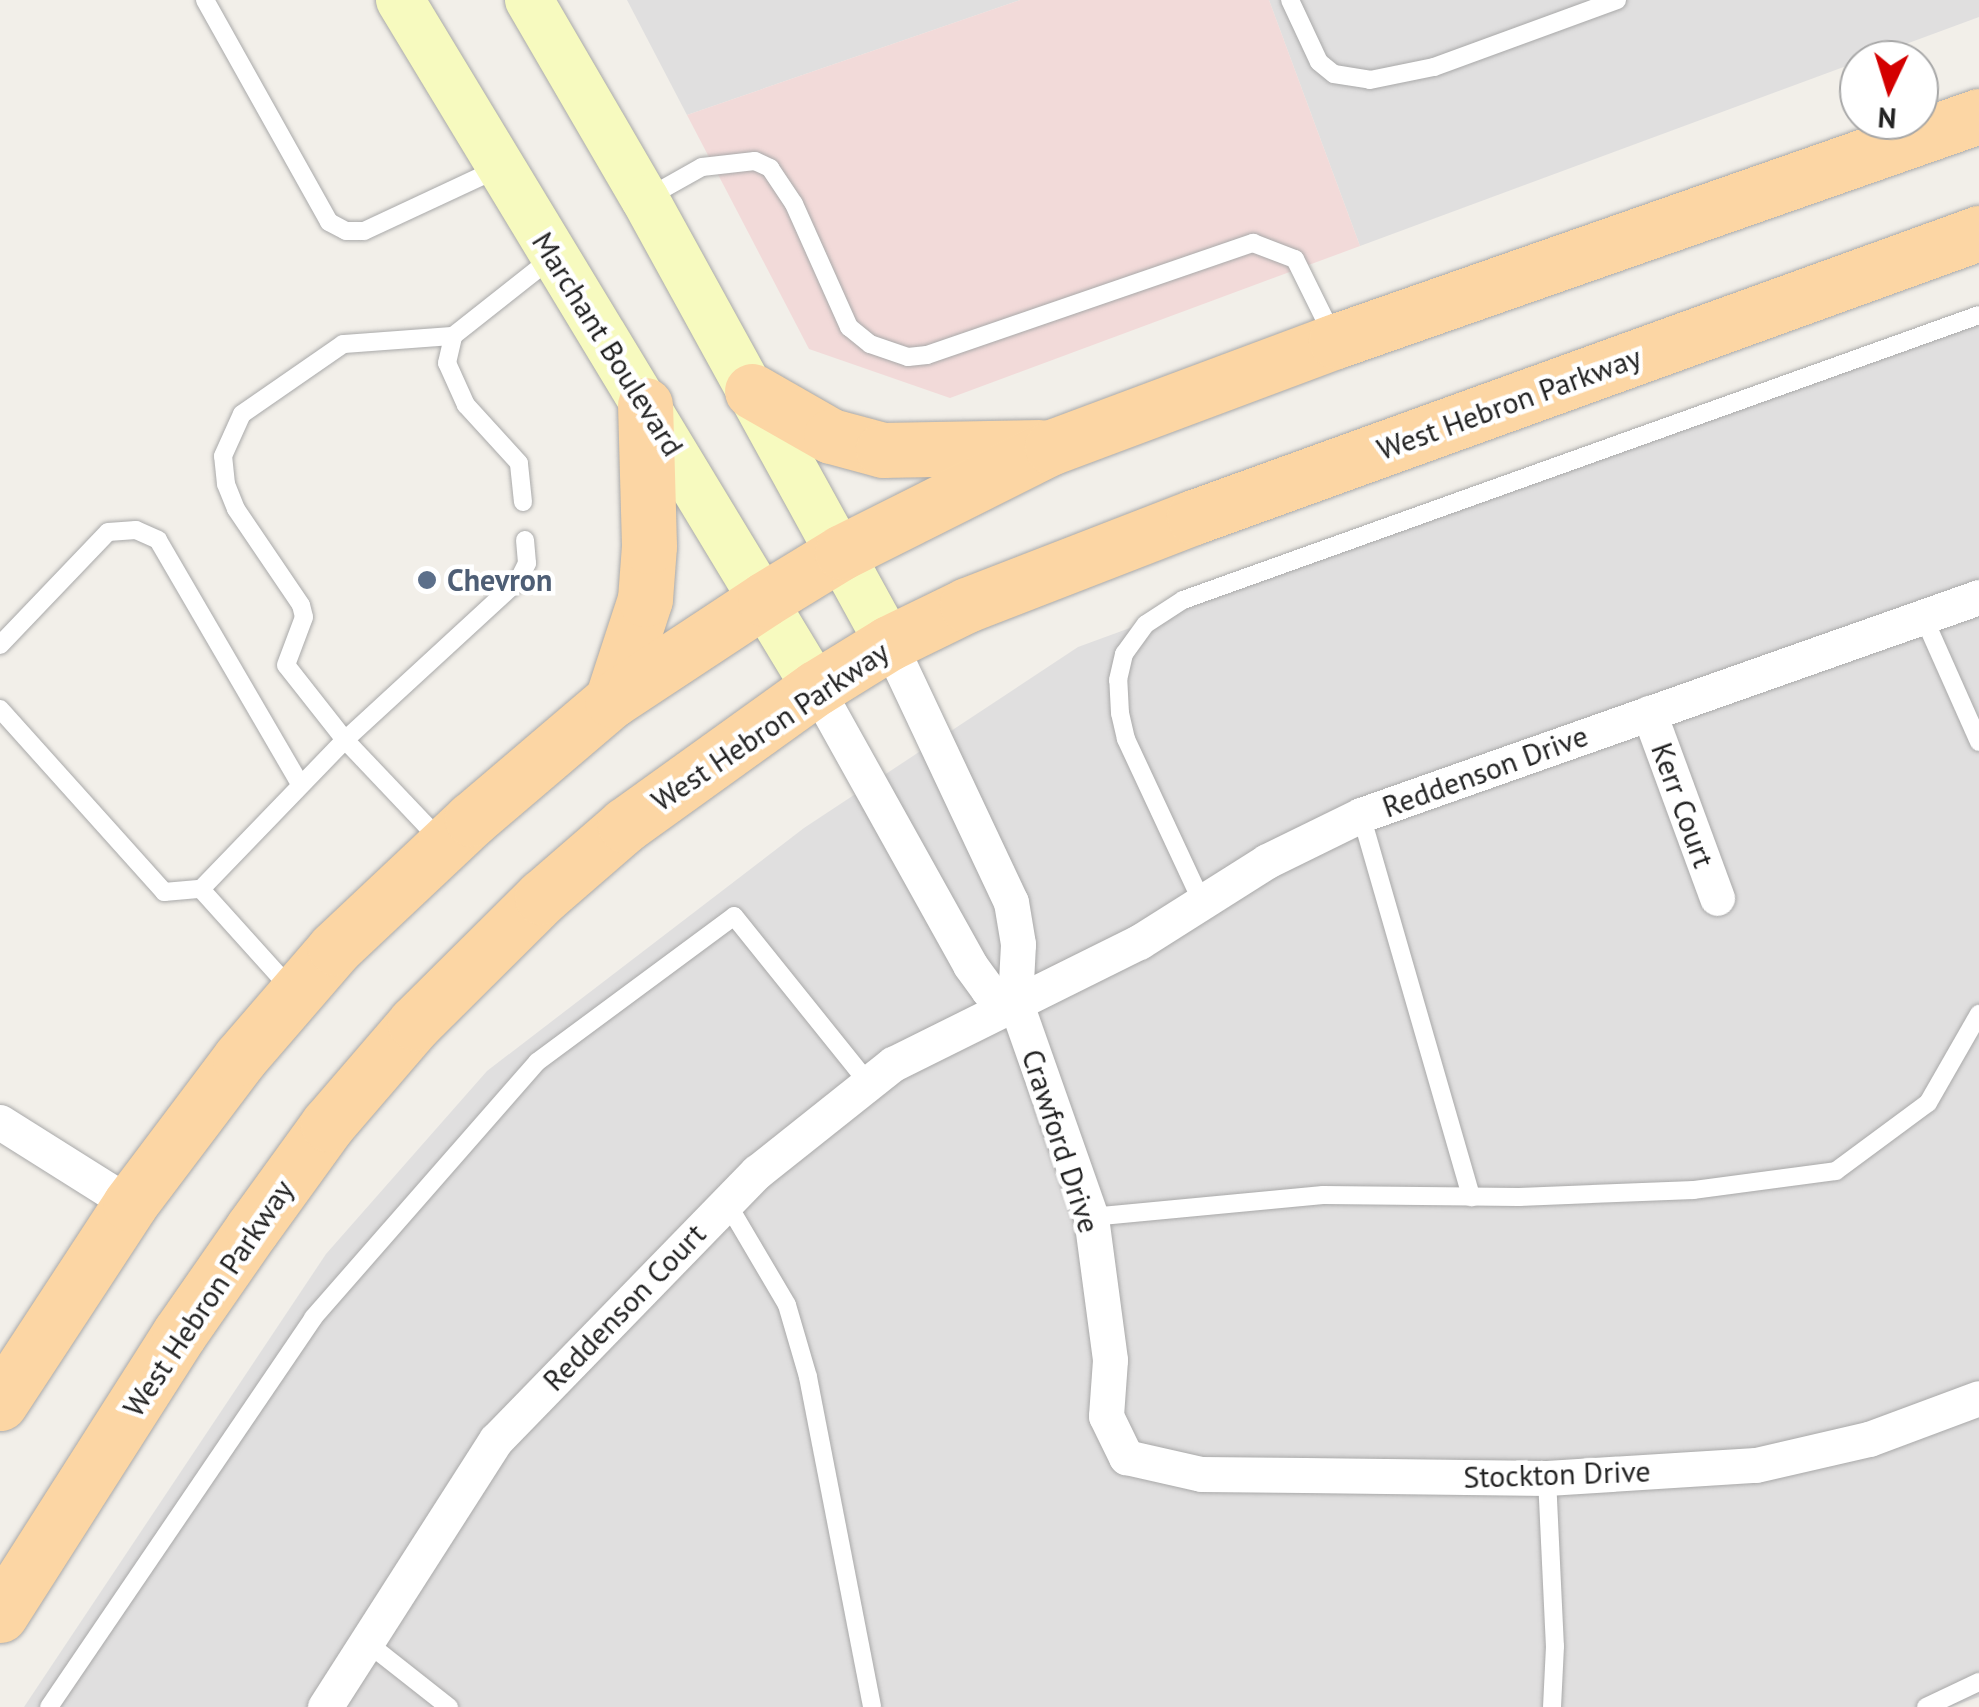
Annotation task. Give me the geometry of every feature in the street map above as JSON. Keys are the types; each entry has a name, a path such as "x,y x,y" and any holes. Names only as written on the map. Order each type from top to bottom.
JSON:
{"main road":[{"path":"0,1403 130,1204 294,992 385,898 612,700 765,598 842,552 1052,447 1336,341 1979,116"},
{"name":"West Hebron Parkway","path":"0,1615 179,1334 252,1229 328,1124 415,1023 542,896 625,825 816,688 889,644 968,605 1194,516 1979,234"},
{"path":"752,391 830,436 884,450 1052,447"},
{"path":"612,700 644,599 649,546 645,405"}],"street":[{"name":"Marchant Boulevard","path":"400,0 816,688"},
{"path":"529,0 752,391 889,644"},
{"name":"Reddenson Drive","path":"1016,1000 1139,942 1201,900 1361,815 1979,597"},
{"name":"Crawford Drive","path":"889,644 1011,902 1018,944 1016,1000 1091,1217 1110,1360 1106,1416 1126,1457"},
{"path":"816,688 970,965 988,990 1016,1000"},
{"name":"Kerr Court","path":"1649,712 1717,898"},
{"name":"Reddenson Court","path":"325,1707 496,1440 726,1203 757,1172 892,1064 1016,1000"},
{"path":"0,1122 130,1204"},
{"name":"Stockton Drive","path":"1126,1457 1202,1474 1547,1478 1756,1465 1869,1439 1979,1398"}],"lane":[{"path":"205,0 329,222 346,231 364,231 499,168"},
{"path":"1290,0 1320,62 1334,74 1370,80 1434,67 1618,0"},
{"path":"645,200 702,167 755,160 770,168 794,204 849,327 870,344 908,357 927,355 1254,243 1294,259 1336,341"},
{"path":"445,845 345,740 286,665 304,617 290,588 236,509 226,484 224,456 242,414 343,344 453,336 554,257"},
{"path":"1201,900 1126,739 1120,713 1118,680 1124,654 1146,624 1183,600 1979,315"},
{"path":"453,336 447,363 466,405 519,463 523,502"},
{"path":"0,646 108,532 136,530 158,540 300,784"},
{"path":"0,709 164,892 201,889 345,740 518,581 527,563 525,540"},
{"path":"1923,616 1979,742"},
{"path":"1361,815 1472,1196"},
{"path":"201,889 294,992"},
{"path":"49,1707 312,1318 537,1062 734,916 869,1084"},
{"path":"1091,1217 1323,1195 1472,1196 1694,1190 1836,1171 1928,1103 1979,1014"},
{"path":"726,1203 787,1305 803,1359 872,1707"},
{"path":"1547,1478 1556,1646 1552,1707"},
{"path":"366,1641 450,1707"},
{"path":"1926,1707 1979,1682"}],"shaded area":[{"path":"627,0 1020,0 687,115"},
{"path":"1020,0 1269,0 1360,246 950,398 809,349 687,115"},
{"path":"1269,0 1979,0 1979,17 1917,40 1839,40 1839,69 1360,246"},
{"path":"1979,317 1979,1697 1950,1707 24,1707 326,1254 487,1071 804,828 1078,647"}],"place":[{"name":"Chevron","path":"427,580"}]}
